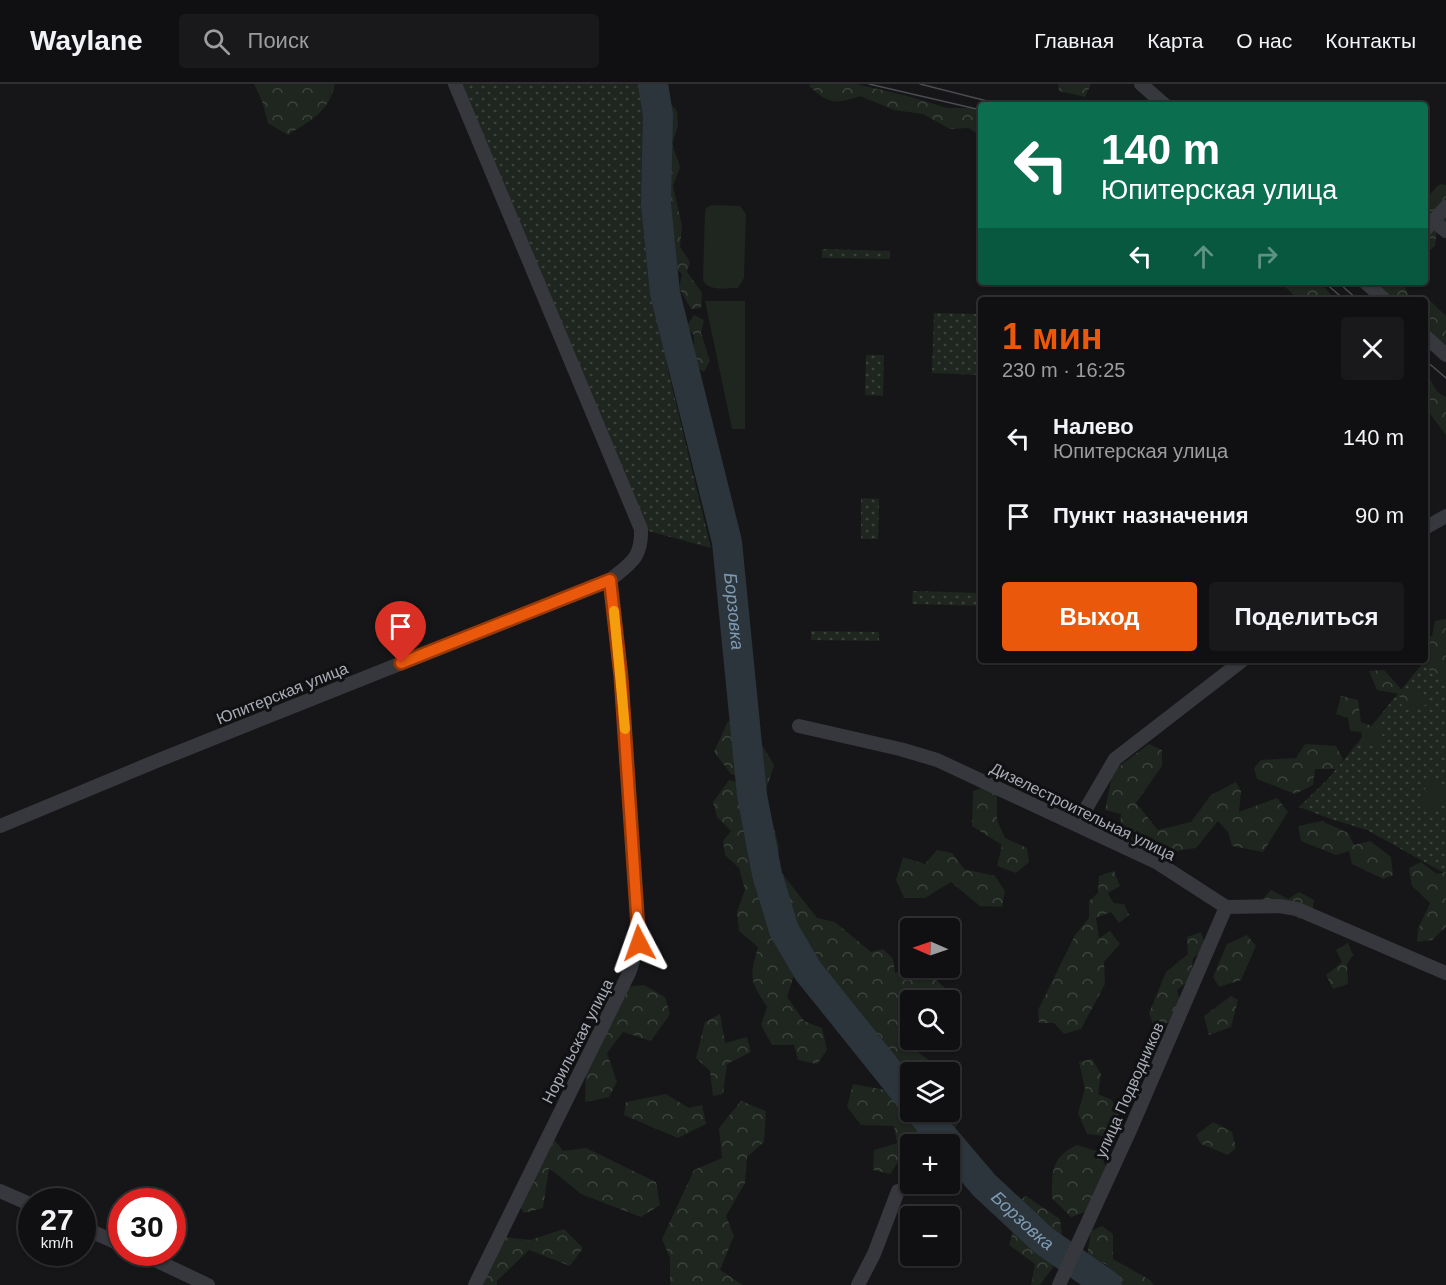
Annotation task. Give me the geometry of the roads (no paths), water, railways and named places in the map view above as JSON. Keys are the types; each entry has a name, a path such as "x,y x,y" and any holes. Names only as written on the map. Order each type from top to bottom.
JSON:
{"street":[{"name":"Юпитерская улица","path":"0,826 610,580 633,562 641,546 641,529 455,84"},
{"path":"1141,84 1162,102"},
{"path":"1446,207 1429,225 1446,231"},
{"path":"1372,285 1382,297"},
{"path":"1428,339 1446,355"},
{"path":"1428,526 1446,516"},
{"name":"Норильская улица","path":"475,1285 629,973 639,943 621,677 610,580"},
{"path":"1077,824 1115,759 1239,663"},
{"name":"Дизелестроительная улица","path":"799,726 937,760 1158,863 1226,907"},
{"path":"1226,907 1279,906 1297,909 1446,973"},
{"name":"улица Подводников","path":"1062,1278 1131,1128 1226,907"},
{"path":"0,1191 18,1199"},
{"path":"858,1285 874,1254 898,1191"},
{"path":"167,1266 207,1285"}],"waterway":[{"name":"Борзовка","path":"653,84 658,115 656,204 665,293 727,542 752,795 767,874 784,930 808,971 900,1086"},
{"name":"Борзовка","path":"930,1122 940,1134"},
{"name":"Борзовка","path":"960,1157 984,1185 1043,1240 1107,1285"}],"tram line":[{"path":"869,84 978,109"},
{"path":"920,84 991,102"},
{"path":"1328,285 1342,297"},
{"path":"1341,285 1355,297"},
{"path":"1428,363 1446,378"}]}
